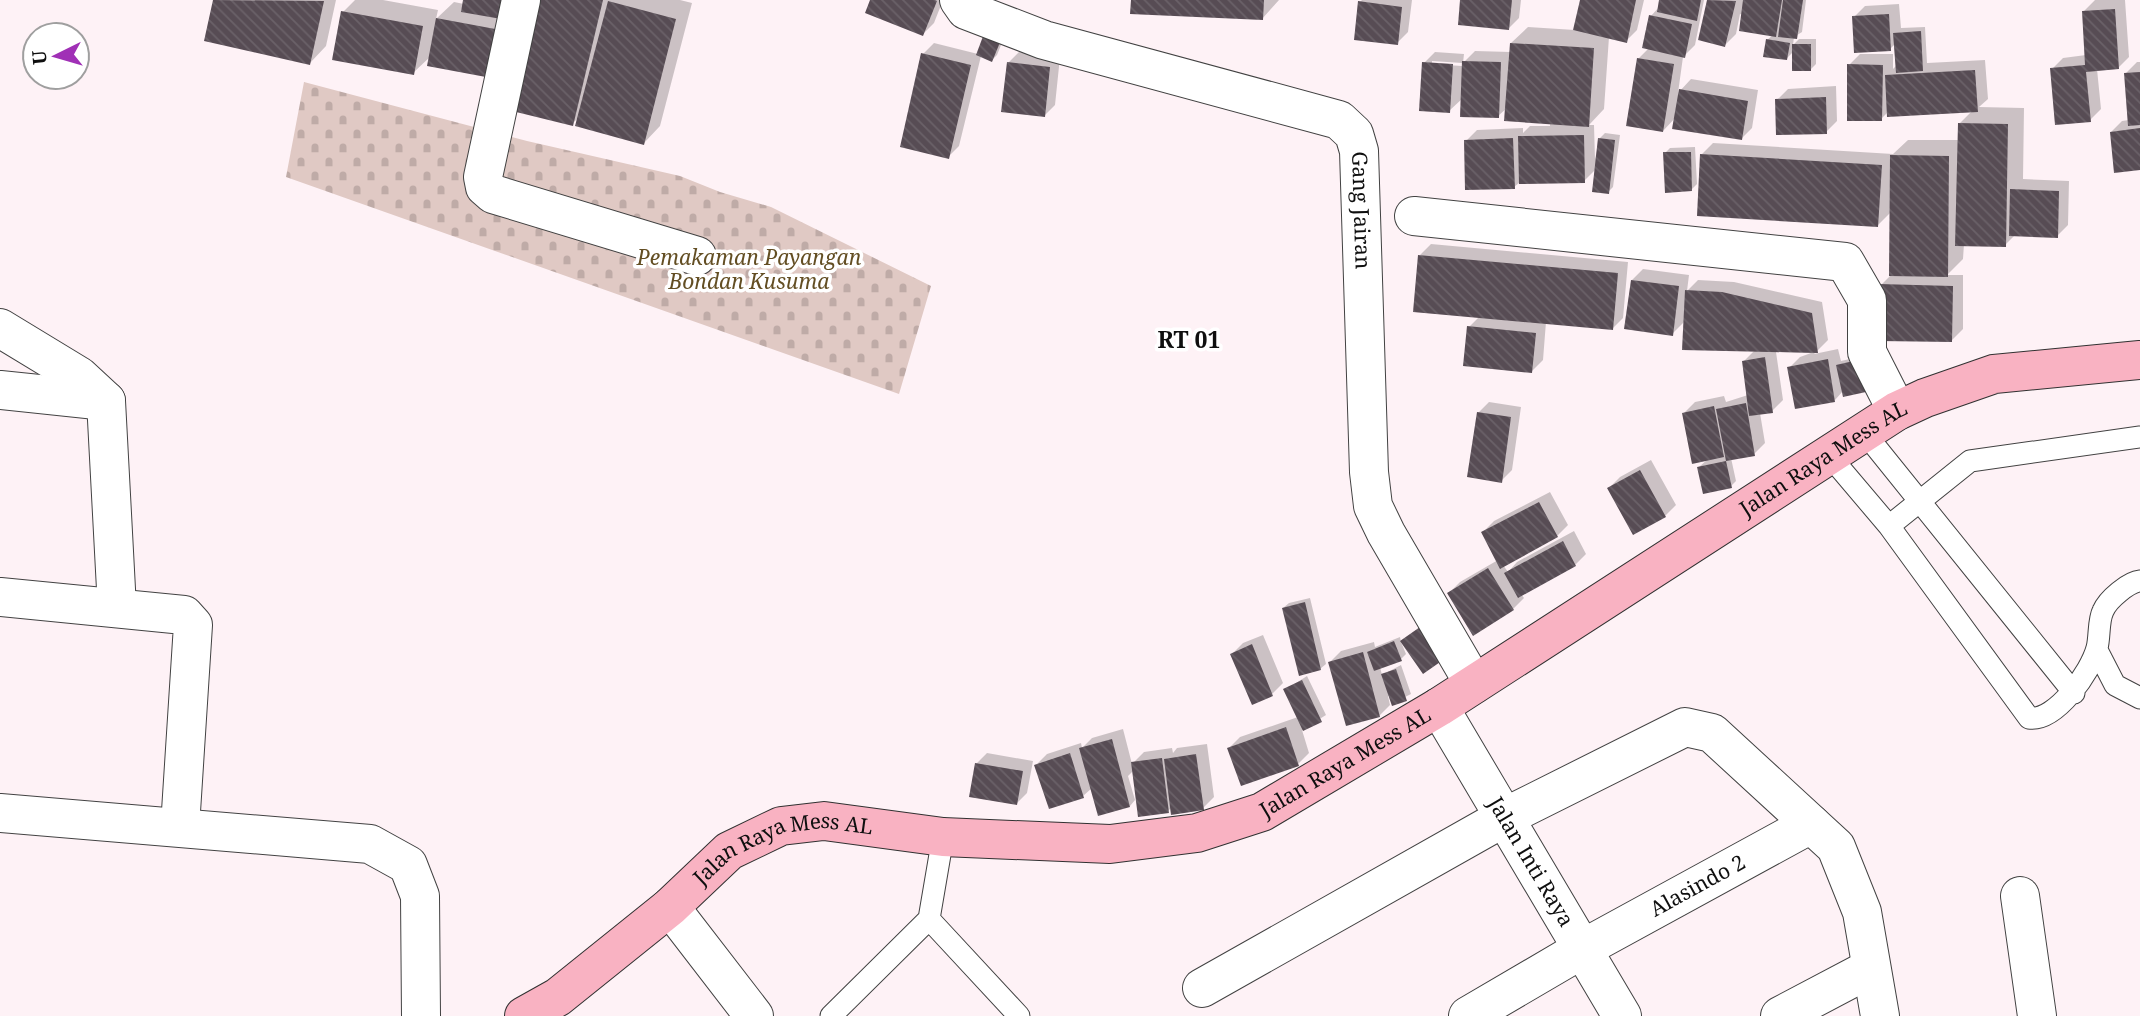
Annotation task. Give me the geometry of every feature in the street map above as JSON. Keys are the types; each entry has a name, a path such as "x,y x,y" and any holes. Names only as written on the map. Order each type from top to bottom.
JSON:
{"street":[{"path":"521,0 483,177 485,187 493,194 697,256"},
{"name":"Gang Jairan","path":"959,0 966,10 1044,40 1339,120 1354,134 1359,151 1368,472 1373,506 1474,684"},
{"path":"1414,216 1845,262 1867,300 1867,352 1896,411"},
{"path":"1,328 79,376 106,401 117,608"},
{"name":"Jalan Raya Mess AL","path":"524,1016 558,996 670,906 729,851 781,825 824,821 943,837 1110,844 1197,833 1262,812 1439,707 1896,411 1994,374 2140,360"},
{"path":"0,390 106,401"},
{"path":"0,597 184,615 193,625 180,827"},
{"name":"Jalan Inti Raya","path":"1439,707 1622,1016"},
{"path":"1202,988 1505,817 1685,727 1713,733 1836,846 1862,912 1880,1016"},
{"path":"0,813 370,844 408,865 420,896 421,1016"},
{"name":"Alasindo 2","path":"1468,1016 1584,948 1811,824"},
{"path":"2020,896 2037,1016"},
{"path":"670,906 754,1016"},
{"path":"1780,1016 1871,968"}],"lane":[{"path":"1863,431 1920,498 2074,693"},
{"path":"1889,526 1920,498 1970,460 2140,437"},
{"path":"1828,454 1889,526 2029,718 2042,716 2074,693 2097,650 2103,610 2131,582 2140,580"},
{"path":"2097,650 2115,685 2140,698"},
{"path":"831,1016 929,919 943,837"},
{"path":"929,919 1019,1016"}],"green space":[{"name":"Pemakaman Payangan Bondan Kusuma","path":"304,82 527,141 680,176 720,192 771,207 931,286 899,394 286,177"}],"building":[{"path":"213,0 324,1 310,65 204,41"},
{"path":"463,0 517,0 513,21 461,12"},
{"path":"534,0 603,0 573,126 508,110"},
{"path":"870,0 937,1 923,36 865,13"},
{"path":"1131,0 1264,0 1263,20 1130,14"},
{"path":"1460,0 1512,0 1509,30 1458,25"},
{"path":"1580,0 1636,0 1627,43 1573,30"},
{"path":"1659,0 1701,0 1697,21 1657,12"},
{"path":"1707,0 1736,1 1725,47 1698,40"},
{"path":"1743,0 1782,0 1776,37 1739,31"},
{"path":"1783,0 1803,0 1797,39 1778,37"},
{"path":"608,1 676,19 644,145 575,126"},
{"path":"1358,1 1402,7 1398,45 1354,40"},
{"path":"2115,9 2119,69 2086,72 2091,122 2055,125 2050,68 2085,65 2082,11"},
{"path":"341,11 423,26 414,75 332,60"},
{"path":"1889,14 1891,51 1854,53 1852,16"},
{"path":"1649,15 1692,24 1685,58 1642,48"},
{"path":"436,18 511,32 502,80 427,66"},
{"path":"988,23 1005,30 992,62 976,55"},
{"path":"1921,31 1923,71 1896,73 1893,33"},
{"path":"1766,39 1790,43 1787,60 1763,57"},
{"path":"1510,43 1594,48 1589,127 1504,121"},
{"path":"1792,44 1811,44 1811,71 1792,71"},
{"path":"921,53 971,65 949,159 900,147"},
{"path":"1637,58 1674,64 1663,132 1626,126"},
{"path":"1462,61 1501,62 1499,118 1460,117"},
{"path":"1007,62 1050,67 1045,117 1001,112"},
{"path":"1422,62 1453,64 1450,113 1419,111"},
{"path":"1847,64 1883,65 1882,121 1847,121"},
{"path":"1975,70 1978,112 1887,117 1885,75"},
{"path":"2140,72 2140,125 2128,126 2124,73"},
{"path":"1679,89 1748,101 1742,140 1672,129"},
{"path":"1826,97 1827,134 1776,135 1775,99"},
{"path":"1958,123 2008,124 2006,247 1955,246"},
{"path":"2140,128 2140,170 2114,173 2110,132"},
{"path":"1584,135 1585,183 1519,184 1518,136"},
{"path":"1513,138 1515,189 1465,190 1464,140"},
{"path":"1598,138 1615,140 1609,194 1592,192"},
{"path":"1663,152 1691,152 1692,191 1665,193"},
{"path":"1700,154 1882,165 1878,227 1697,216"},
{"path":"1890,155 1949,156 1948,277 1889,276"},
{"path":"2010,189 2059,191 2058,238 2009,236"},
{"path":"1418,255 1618,273 1613,330 1413,312"},
{"path":"1631,280 1679,286 1673,336 1624,329"},
{"path":"1879,284 1953,286 1952,342 1879,341"},
{"path":"1685,290 1722,292 1812,313 1818,353 1682,350"},
{"path":"1467,326 1536,333 1532,373 1463,366"},
{"path":"1765,357 1773,413 1749,416 1742,361"},
{"path":"1828,359 1835,402 1795,409 1787,367"},
{"path":"1858,360 1866,392 1843,397 1836,365"},
{"path":"1746,403 1755,456 1726,461 1716,409"},
{"path":"1714,406 1724,457 1692,464 1682,413"},
{"path":"1477,412 1511,417 1502,483 1467,477"},
{"path":"1726,461 1732,488 1703,494 1697,467"},
{"path":"1640,470 1666,517 1633,535 1607,488"},
{"path":"1539,502 1558,537 1500,569 1481,532"},
{"path":"1563,541 1576,566 1518,598 1504,573"},
{"path":"1488,568 1514,610 1473,636 1447,593"},
{"path":"1305,602 1321,670 1299,676 1282,608"},
{"path":"1430,620 1453,653 1423,674 1400,641"},
{"path":"1394,641 1402,661 1374,671 1367,652"},
{"path":"1252,644 1273,696 1252,705 1230,654"},
{"path":"1363,652 1380,717 1346,726 1328,662"},
{"path":"1396,669 1407,701 1392,706 1381,674"},
{"path":"1302,680 1322,722 1303,731 1283,689"},
{"path":"1286,727 1299,766 1241,786 1227,748"},
{"path":"1112,739 1130,807 1098,816 1079,748"},
{"path":"1070,753 1084,798 1049,809 1034,765"},
{"path":"1196,754 1204,810 1171,815 1164,759"},
{"path":"1162,758 1169,813 1138,817 1131,762"},
{"path":"975,763 1023,771 1017,805 969,797"}],"district":[{"name":"RT 01","path":"1189,340"}]}
